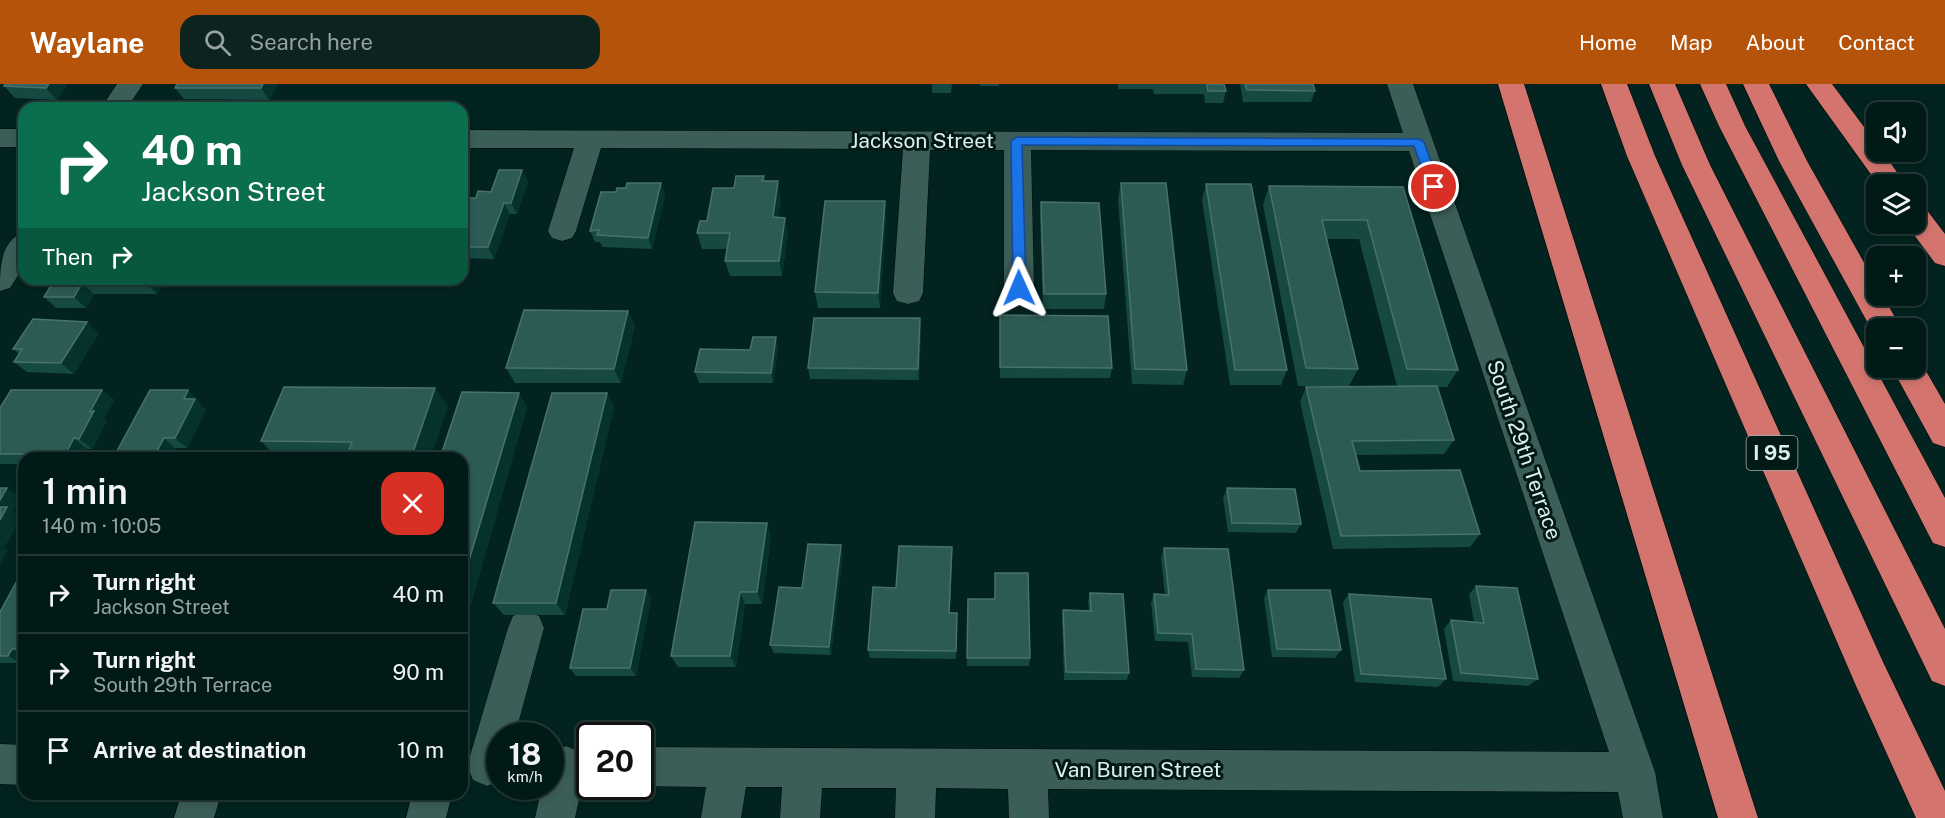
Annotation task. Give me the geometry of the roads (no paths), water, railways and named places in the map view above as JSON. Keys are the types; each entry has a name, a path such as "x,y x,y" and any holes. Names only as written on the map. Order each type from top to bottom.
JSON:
{"highway":[{"path":"1511,84 1738,818"},
{"name":"I 95","path":"1614,84 1641,156 1870,675 1937,818"},
{"path":"1662,84 1696,165 1945,668"},
{"path":"1713,84 1732,126 1945,532"},
{"path":"1756,84 1793,161 1881,318"},
{"path":"1819,84 1885,174"},
{"path":"1926,229 1945,255"},
{"path":"1914,378 1945,433"}],"street":[{"path":"118,102 130,84"},
{"name":"South 29th Terrace","path":"1400,84 1635,772 1643,818"},
{"path":"0,138 18,138"},
{"name":"Jackson Street","path":"468,139 1419,142"},
{"path":"562,231 590,140"},
{"path":"908,293 917,141"},
{"path":"1017,141 1019,288"},
{"path":"0,280 18,252"},
{"path":"483,766 526,628"},
{"path":"0,764 18,765"},
{"path":"555,818 569,766"},
{"name":"Van Buren Street","path":"654,767 1635,772"},
{"path":"721,818 729,767"},
{"path":"800,818 803,768"},
{"path":"915,818 917,768"},
{"path":"1027,769 1029,818"},
{"path":"194,818 199,800"},
{"path":"426,818 430,800"}]}
